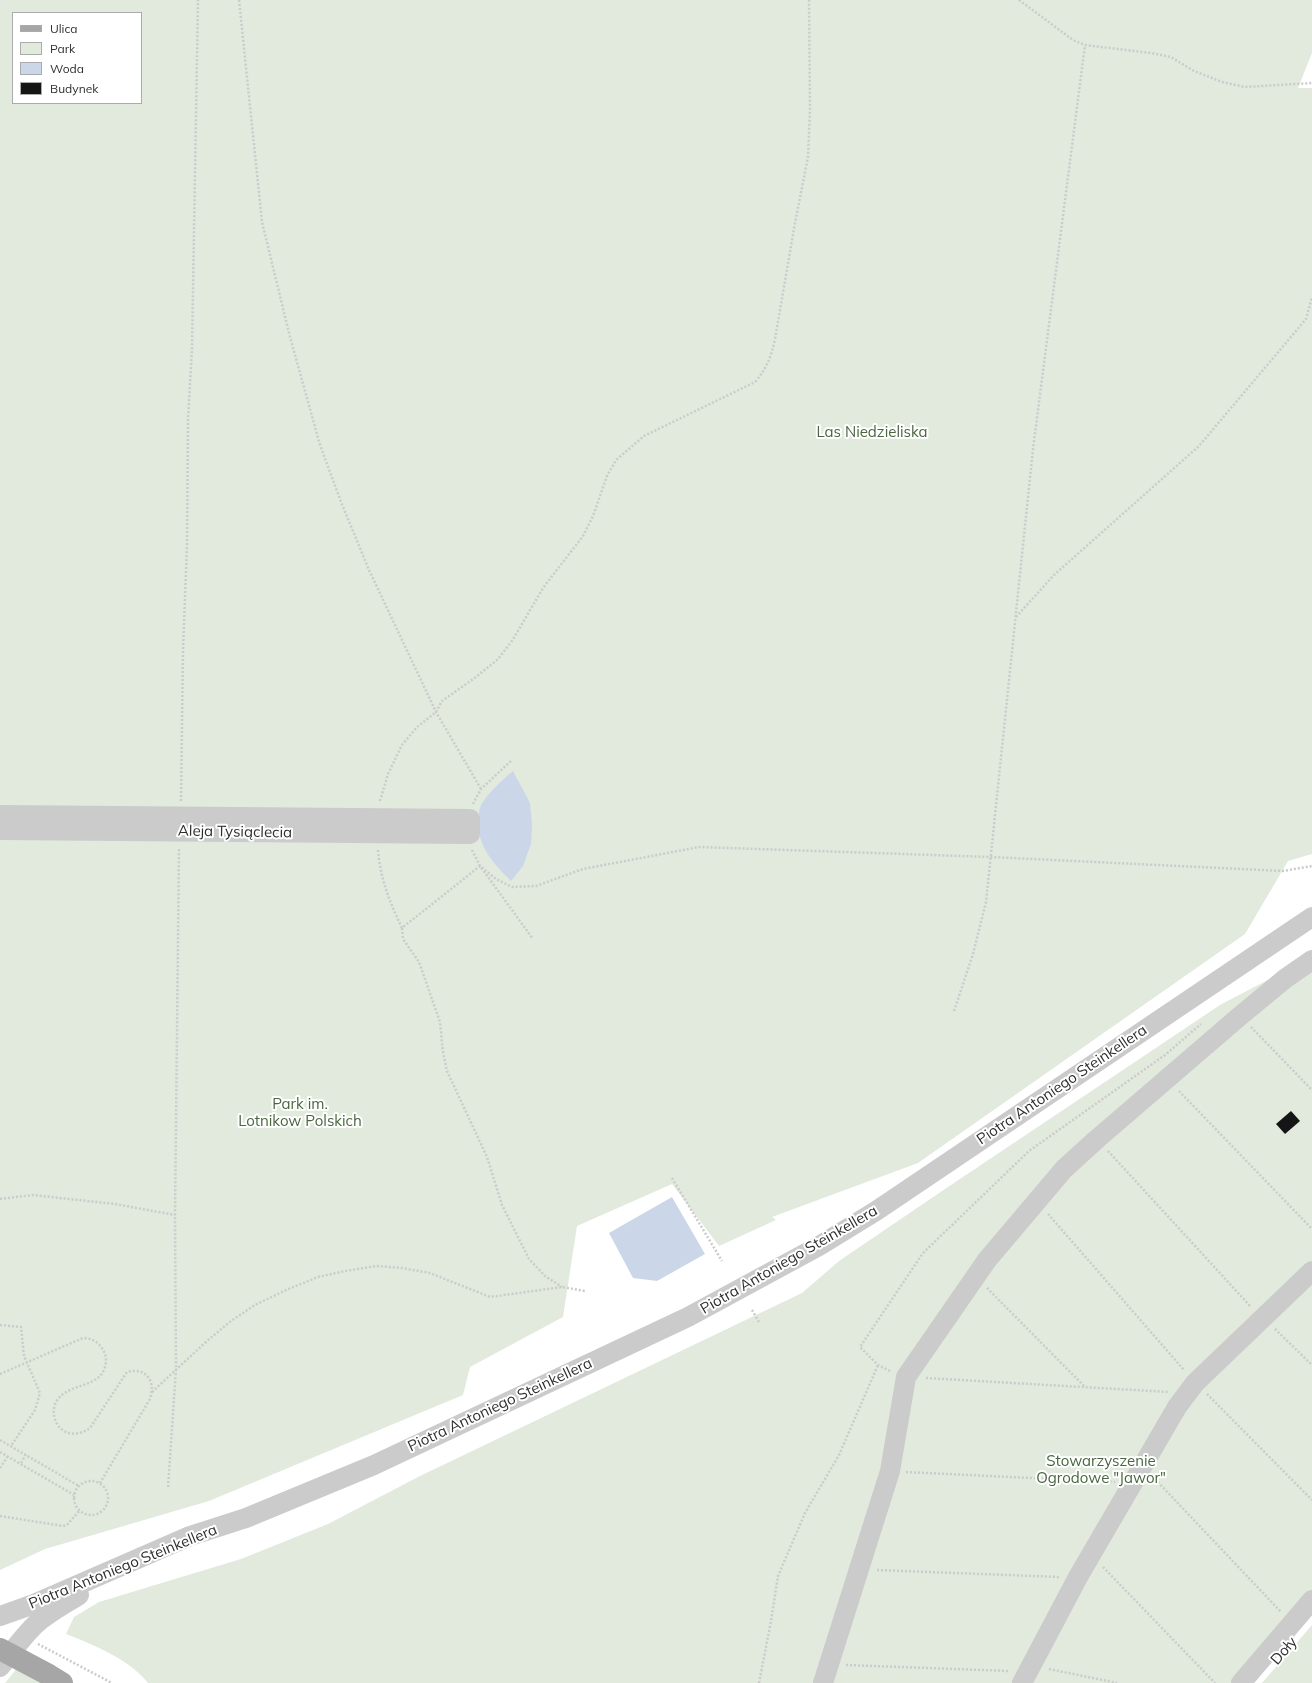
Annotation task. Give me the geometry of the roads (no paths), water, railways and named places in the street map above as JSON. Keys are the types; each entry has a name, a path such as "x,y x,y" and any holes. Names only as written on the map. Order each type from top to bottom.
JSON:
{"main road":[{"path":"3,1656 62,1683"}],"street":[{"name":"Aleja Tysiąclecia","path":"0,815 180,823 470,826"},
{"name":"Aleja Tysiąclecia","path":"0,830 180,823"},
{"name":"Piotra Antoniego Steinkellera","path":"0,1616 34,1604 190,1536 246,1518 374,1465 688,1317 813,1250 876,1211 1312,916"},
{"path":"823,1683 890,1471 906,1377 988,1260 1064,1169 1097,1138 1168,1080 1240,1016 1286,978 1312,960"},
{"path":"1027,1674 1078,1577 1177,1407 1191,1388 1312,1271"},
{"name":"Piotra Antoniego Steinkellera","path":"3,1656 47,1615 84,1593 195,1546 246,1518"},
{"path":"1241,1683 1312,1600"},
{"name":"Doły","path":"1257,1683 1312,1619"}],"water":[{"path":"513,771 530,803 532,824 531,844 523,866 511,881 492,860 487,852 478,827 481,805 496,787"},
{"path":"672,1197 705,1254 657,1281 633,1278 609,1233"}],"park label":[{"name":"Las Niedzieliska","path":"872,432"},
{"name":"Park im. Lotnikow Polskich","path":"300,1112"},
{"name":"Stowarzyszenie Ogrodowe \"Jawor\"","path":"1101,1470"}]}
